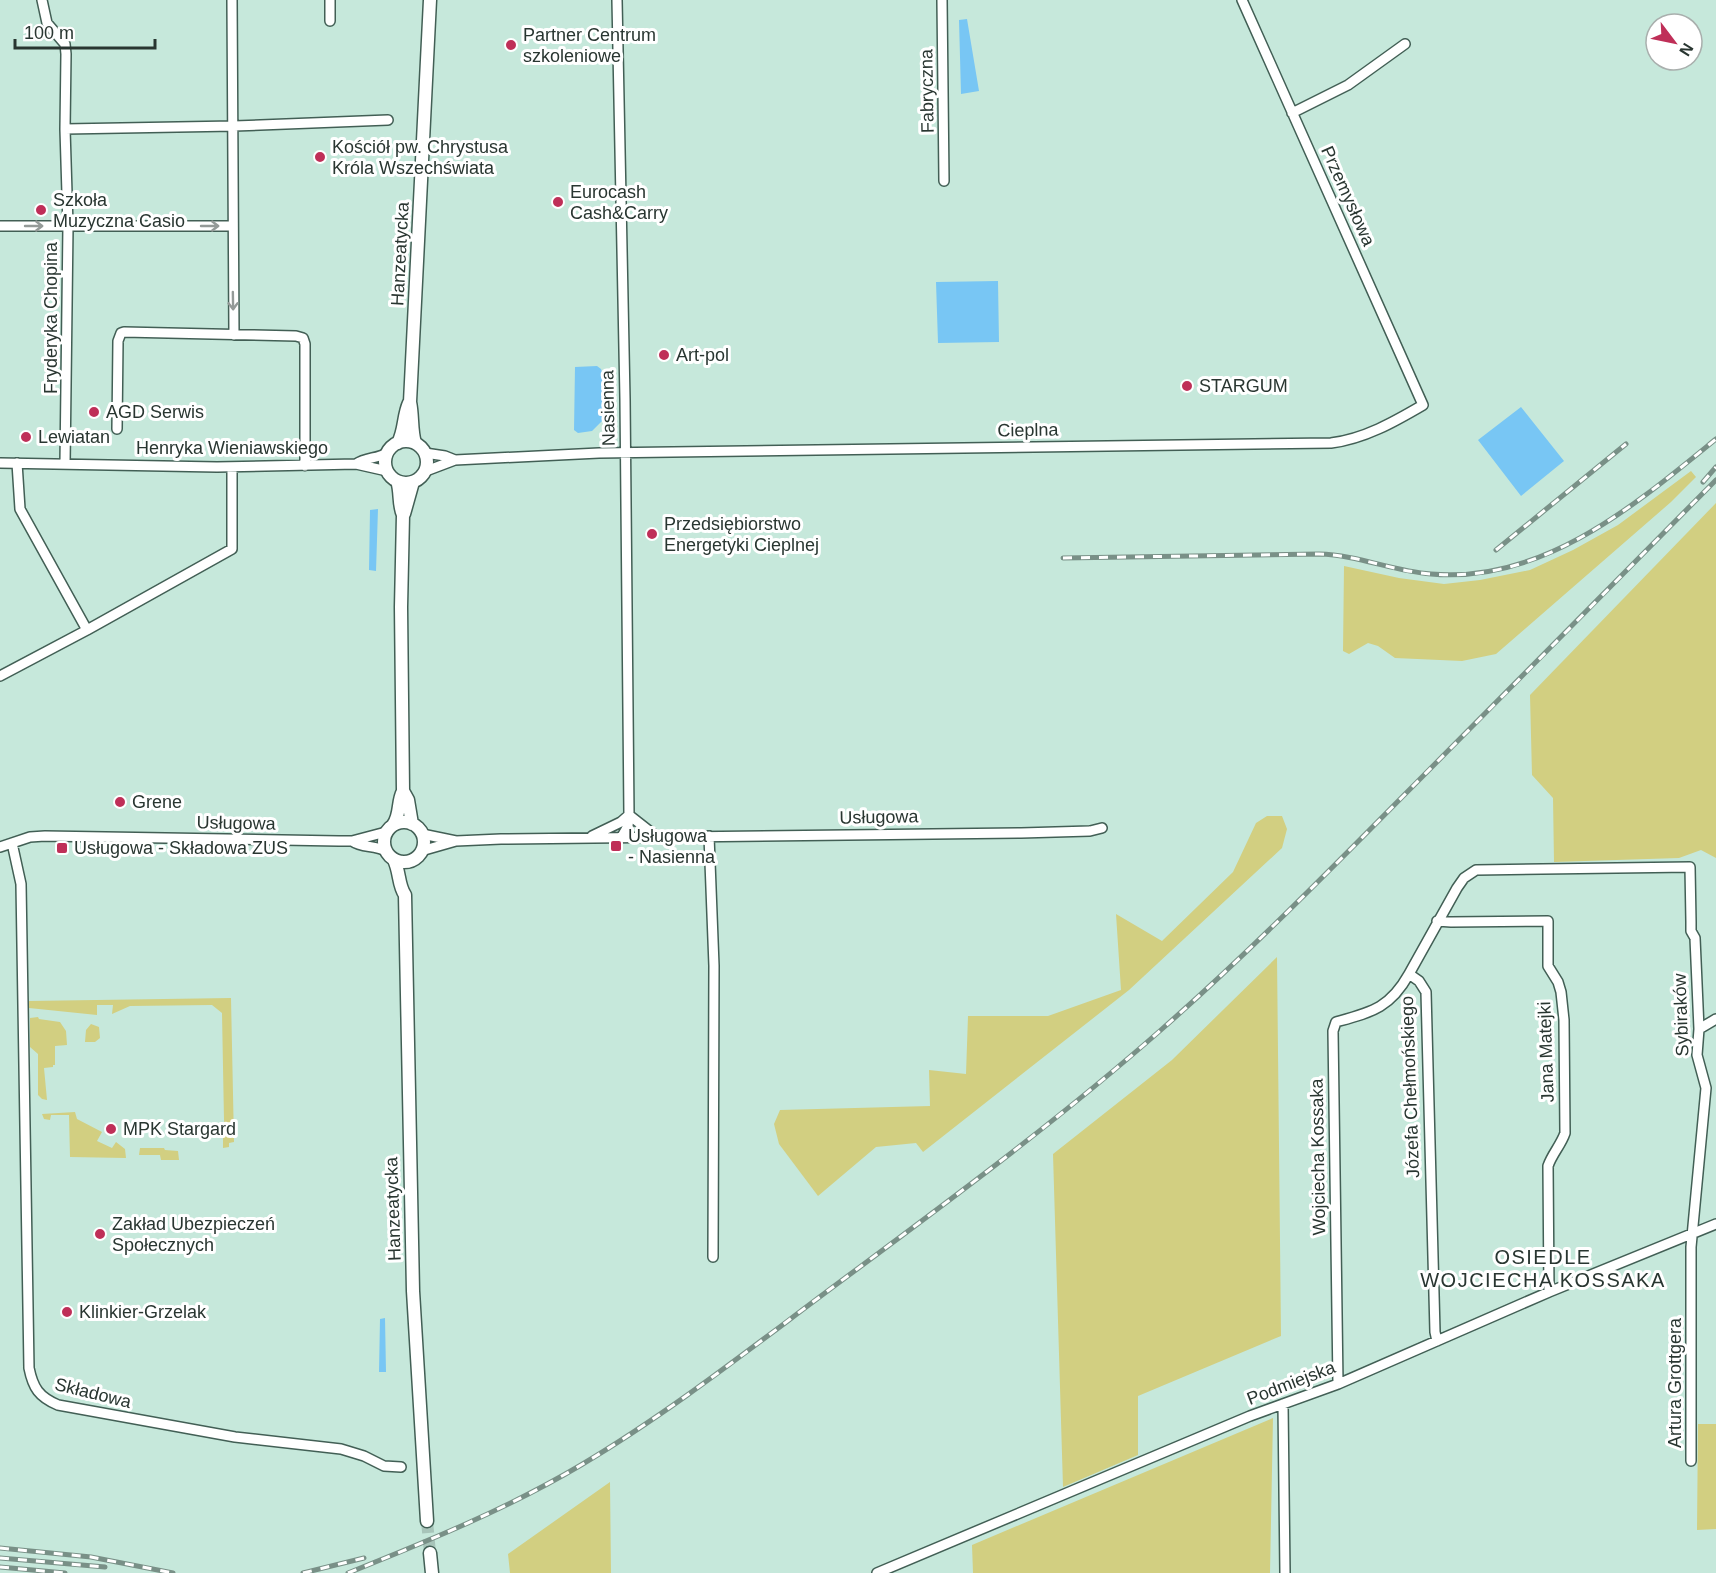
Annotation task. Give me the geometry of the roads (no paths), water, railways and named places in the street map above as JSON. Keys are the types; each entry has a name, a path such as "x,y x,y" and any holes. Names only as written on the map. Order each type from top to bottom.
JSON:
{"street":[{"name":"Fryderyka Chopina","path":"42,0 47,23 65,44 68,226 65,464"},
{"path":"232,0 234,335"},
{"path":"330,0 330,21"},
{"name":"Hanzeatycka","path":"416,443 412,431 410,402 430,0"},
{"name":"Nasienna","path":"617,0 629,815"},
{"name":"Fabryczna","path":"942,0 944,181"},
{"name":"Przemysłowa","path":"1242,0 1423,405"},
{"path":"1292,112 1348,85 1405,44"},
{"path":"65,129 387,120"},
{"path":"0,226 233,226"},
{"path":"117,429 118,341 121,333 303,338 305,344 305,466"},
{"name":"Hanzeatycka","path":"398,443 410,402"},
{"name":"Cieplna","path":"625,452 1330,443 1355,438 1423,405"},
{"path":"397,481 414,482 419,480 426,471 425,453 416,443 410,441 398,443 387,453 385,462 387,471 397,481 400,490 400,506 404,514"},
{"path":"426,471 455,460 625,452"},
{"name":"Henryka Wieniawskiego","path":"356,464 364,459 381,457 387,453"},
{"path":"425,453 455,460"},
{"name":"Henryka Wieniawskiego","path":"0,463 232,467 356,464 387,471"},
{"path":"17,463 20,509 87,630"},
{"path":"0,676 232,549 232,467"},
{"path":"412,824 404,790 401,607 404,514 414,482"},
{"path":"390,829 402,822 412,824 422,834 423,846 418,855 405,862 390,856 384,838 398,816 399,801 404,790"},
{"path":"629,815 657,837"},
{"path":"621,838 628,826 629,815"},
{"name":"Usługowa","path":"588,838 629,815"},
{"name":"Usługowa","path":"422,834 456,841 1090,831 1102,828"},
{"name":"Usługowa","path":"0,847 30,837 45,836 351,841 390,829"},
{"path":"709,836 714,966 713,1257"},
{"name":"Usługowa","path":"351,841 362,846 377,847 390,856"},
{"name":"Usługowa","path":"418,855 456,841"},
{"name":"Składowa","path":"12,843 21,884 29,1368 36,1391 45,1400 58,1405 235,1437 341,1449 364,1455 384,1466 401,1467"},
{"name":"Hanzeatycka","path":"418,855 410,870 405,895 412,1268 427,1521"},
{"name":"Hanzeatycka","path":"390,856 399,870 400,885 405,895"},
{"name":"Józefa Chełmońskiego","path":"1437,1341 1426,992 1419,981 1409,974 1437,921 1464,878 1476,870 1690,867"},
{"name":"Sybiraków","path":"1690,867 1691,931 1695,938 1699,1029 1696,1055 1706,1089 1692,1234"},
{"name":"Jana Matejki","path":"1437,921 1548,921 1548,966 1561,992 1565,1133 1548,1166 1550,1292"},
{"name":"Wojciecha Kossaka","path":"1338,1384 1333,1031 1335,1022 1379,1008 1392,999 1409,974"},
{"path":"1699,1029 1716,1019"},
{"name":"Podmiejska","path":"877,1573 1164,1452 1338,1384 1550,1292 1716,1224"},
{"name":"Artura Grottgera","path":"1691,1461 1692,1234"},
{"path":"1283,1404 1285,1573"},
{"path":"430,1553 432,1573"}],"water":[{"path":"967,19 979,91 961,94 959,20"},
{"path":"998,281 999,342 938,343 936,282"},
{"path":"597,366 603,375 603,420 592,431 578,433 574,430 575,367"},
{"path":"1521,407 1564,461 1521,496 1478,440"},
{"path":"378,509 376,571 369,570 370,510"},
{"path":"385,1318 386,1372 379,1372 380,1319"}],"tunnel":[{"path":"427,1521 430,1553"}],"railway":[{"path":"1063,558 1319,554 1347,557 1431,574 1472,574 1511,566 1549,553 1585,535 1653,489 1716,439"},
{"path":"1496,550 1626,444"},
{"path":"1703,482 1716,467"},
{"path":"348,1573 525,1496 615,1444 681,1400 745,1353 1044,1127 1162,1029 1262,936 1716,480"},
{"path":"0,1548 91,1557 173,1573"},
{"path":"0,1558 105,1567"},
{"path":"303,1573 364,1558"},
{"path":"0,1567 65,1573"}],"place":[{"name":"Partner Centrum szkoleniowe","path":"511,45"},
{"name":"Kościół pw. Chrystusa Króla Wszechświata","path":"320,157"},
{"name":"Eurocash Cash&Carry","path":"558,202"},
{"name":"Szkoła Muzyczna Casio","path":"41,210"},
{"name":"Art-pol","path":"664,355"},
{"name":"STARGUM","path":"1187,386"},
{"name":"AGD Serwis","path":"94,412"},
{"name":"Lewiatan","path":"26,437"},
{"name":"Przedsiębiorstwo Energetyki Cieplnej","path":"652,534"},
{"name":"Grene","path":"120,802"},
{"name":"Usługowa - Nasienna","path":"616,846"},
{"name":"Usługowa - Składowa ZUS","path":"62,848"},
{"name":"MPK Stargard","path":"111,1129"},
{"name":"Zakład Ubezpieczeń Społecznych","path":"100,1234"},
{"name":"Klinkier-Grzelak","path":"67,1312"}],"district":[{"name":"OSIEDLE WOJCIECHA KOSSAKA","path":"1543,1268"}]}
